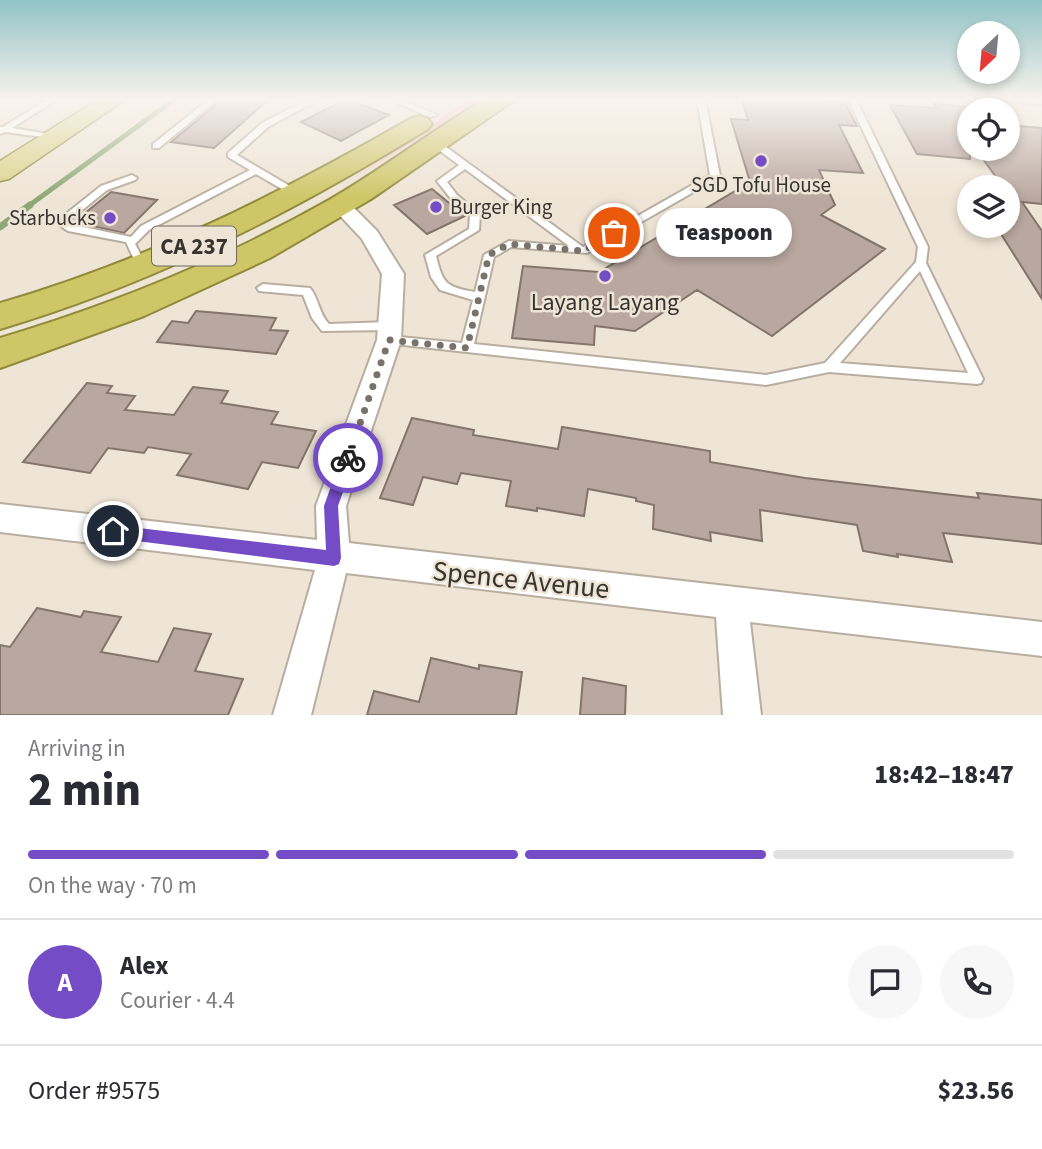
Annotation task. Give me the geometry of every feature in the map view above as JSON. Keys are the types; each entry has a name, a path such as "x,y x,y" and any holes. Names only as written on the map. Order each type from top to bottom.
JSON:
{"highway":[{"name":"CA 237","path":"0,316 88,290 138,254 225,232 344,169 426,132"},
{"name":"CA 237","path":"0,353 103,318 216,272 341,205 430,132"},
{"path":"341,205 332,190 344,169"},
{"path":"253,251 288,216 297,194"}],"main road":[{"path":"4,178 65,132"}],"street":[{"path":"292,715 334,558 331,506 390,333 393,274 370,235 341,205"},
{"name":"Spence Avenue","path":"1,519 1042,639"},
{"path":"731,603 742,715"}],"lane":[{"path":"18,132 57,138"},
{"path":"156,146 173,132"},
{"path":"257,132 231,155 297,194"},
{"path":"437,132 465,165 583,251"},
{"path":"467,348 489,255 509,244 583,251 715,176 707,132"},
{"path":"263,288 306,291 311,296 314,318 326,328 390,333 467,348 766,380 829,367 977,379 921,262 923,247 868,132"},
{"path":"465,165 442,181 454,197 475,214 474,230 430,255 437,282 446,291 479,297"},
{"path":"132,178 94,195 65,219 64,225 138,254 145,228 256,170"},
{"path":"829,367 921,262"}],"shaded area":[{"path":"429,132 343,185 419,136"}],"building":[{"path":"183,132 232,132 214,148 171,142"},
{"path":"323,132 357,132 341,141"},
{"path":"735,132 843,132 863,173 819,170 835,205 821,215 885,249 772,336 697,290 635,331 595,326 594,345 512,338 523,266 599,272 750,182"},
{"path":"905,132 957,132 957,158 917,154"},
{"path":"1020,132 1042,132 1042,204 1022,202 1042,231 1042,299 1004,238 1020,238 1020,175 994,175 985,161 1020,161"},
{"path":"432,189 465,216 427,234 394,205"},
{"name":"Starbucks","path":"111,192 157,200 124,233 74,222"},
{"path":"196,311 276,318 270,330 288,331 276,354 157,342 172,321 188,323"},
{"path":"87,383 112,386 107,393 135,396 125,410 174,415 193,387 228,391 221,403 278,412 271,424 316,431 298,468 262,462 248,489 177,475 191,454 148,447 144,453 108,448 90,473 23,462"},
{"path":"412,418 474,430 473,435 558,449 562,427 710,451 710,462 805,478 979,498 977,493 1042,500 1042,544 943,533 952,562 897,554 898,557 863,551 857,525 760,510 762,541 710,532 711,541 653,529 654,505 636,501 636,498 588,489 584,516 537,508 537,511 506,506 511,481 461,473 457,484 423,477 413,505 380,498"},
{"path":"37,608 81,617 84,611 121,617 101,652 158,662 174,628 211,634 195,671 243,679 228,715 0,715 0,645 10,647"},
{"path":"431,658 479,669 479,665 522,672 516,715 367,715 374,691 419,702"},
{"path":"583,678 626,686 625,715 580,715"}],"waterway":[{"path":"27,207 129,132"},
{"path":"0,227 30,205"}],"way so far":[{"path":"348,458 389,340 467,348 489,255 509,244 583,251 614,233"}],"place":[{"name":"SGD Tofu House","path":"761,161"},
{"name":"Burger King","path":"436,207"},
{"name":"Starbucks","path":"110,218"},
{"name":"Teaspoon","path":"614,233"},
{"name":"Layang Layang","path":"605,276"}],"route":[{"path":"113,531 334,558 331,506 348,458"}]}
